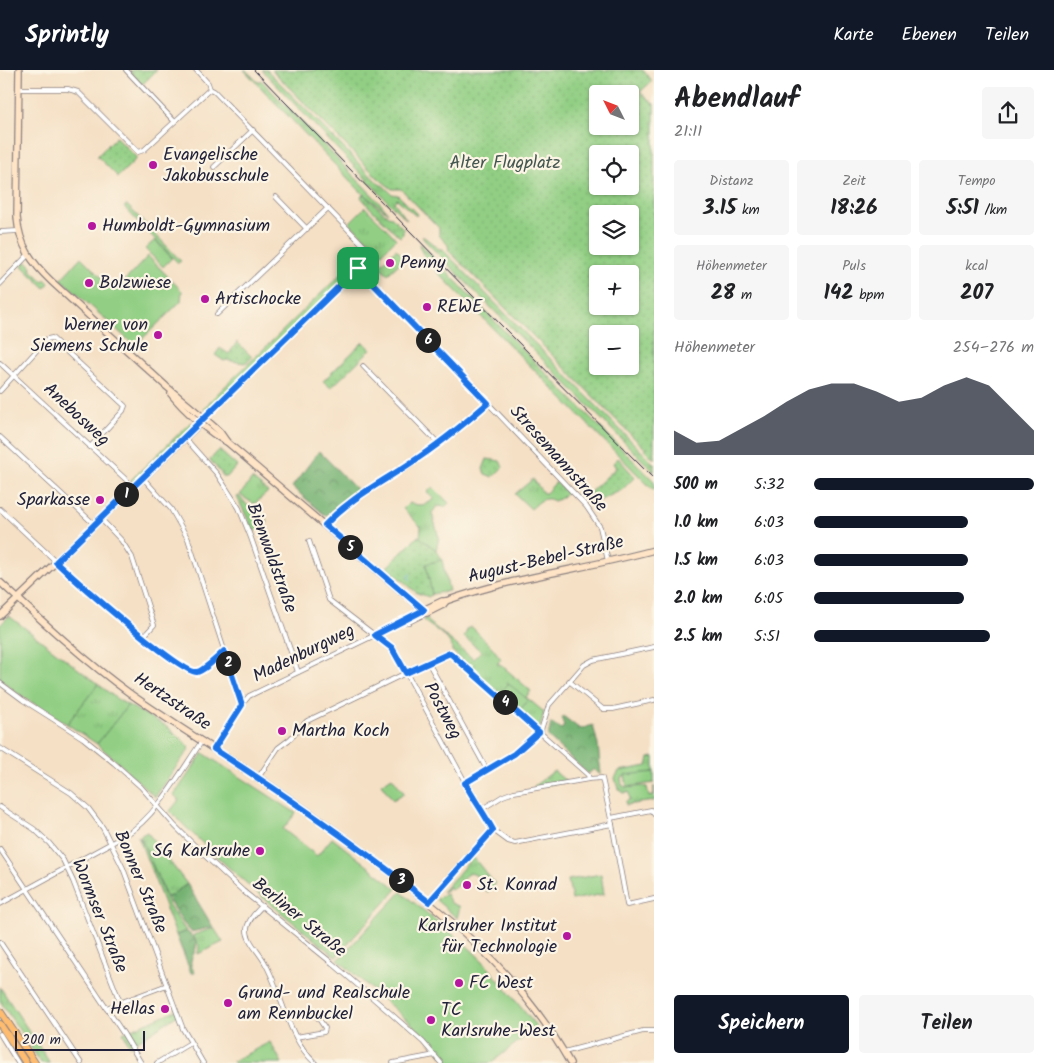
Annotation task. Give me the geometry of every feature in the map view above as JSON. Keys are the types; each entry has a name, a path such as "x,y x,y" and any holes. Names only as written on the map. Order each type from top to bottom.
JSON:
{"main road":[{"path":"0,1011 35,1063"},
{"path":"0,1024 26,1063"}],"street":[{"path":"19,70 18,231 28,256 41,272 202,420 220,432 227,442 425,611"},
{"path":"126,70 174,121"},
{"path":"0,616 371,255 328,208 210,89 208,83 196,70"},
{"path":"18,89 68,89 78,92 138,152 144,150 210,89"},
{"path":"214,167 252,130"},
{"path":"276,197 307,228"},
{"path":"217,314 328,208"},
{"path":"0,232 18,231"},
{"path":"0,284 28,256"},
{"path":"358,268 488,403"},
{"path":"0,390 47,339 52,338 124,406 123,411 90,446"},
{"name":"Anebosweg","path":"0,363 134,487"},
{"path":"363,366 439,444"},
{"name":"Stresemannstraße","path":"325,525 362,492 407,466 439,444 488,403 591,512 600,527 608,561"},
{"path":"0,437 95,525"},
{"name":"Bienwaldstraße","path":"185,438 217,474 239,508 298,672"},
{"path":"142,478 171,509 185,532 242,705"},
{"path":"0,510 110,611 143,637 195,672 200,671 224,651"},
{"path":"101,519 125,545 136,567 154,625 143,637"},
{"name":"Postweg","path":"309,541 329,600 392,648 465,783 478,806 482,808 493,830"},
{"name":"August-Bebel-Straße","path":"425,611 442,601 493,586 654,550"},
{"name":"Hertzstraße","path":"0,582 55,633 103,673 131,694 343,836 429,902 474,940 499,965 539,1015 564,1052 567,1061"},
{"name":"Madenburgweg","path":"214,749 249,696 425,611"},
{"path":"465,783 514,754 540,733 549,705 581,666 590,661 654,647"},
{"path":"258,778 278,748 290,739 307,721 450,653 588,775 589,779"},
{"path":"428,662 487,770"},
{"path":"569,681 604,709 613,709 654,700"},
{"name":"Berliner Straße","path":"0,683 88,742 122,770 158,805 196,848 423,1042 441,1063"},
{"path":"0,904 139,827 158,805 202,741"},
{"name":"Bonner Straße","path":"0,748 66,789 80,800 95,817 112,843 190,1043 203,1063"},
{"path":"482,808 514,792 602,778 627,904 654,899"},
{"name":"Wormser Straße","path":"0,808 34,829 53,848 67,867 120,1002"},
{"path":"611,818 651,810 654,814"},
{"path":"429,902 493,830 508,841 515,843 612,824"},
{"path":"0,849 141,1063"},
{"path":"262,906 250,921 247,928 248,934 273,977 287,1018 296,1037 306,1053 316,1063"},
{"path":"0,942 81,1063"},
{"path":"106,1008 167,986"},
{"path":"296,1037 324,1032 325,1028 317,1016"},
{"path":"564,1052 643,1031 654,1031"},
{"path":"0,1034 18,1063"},
{"path":"159,1062 190,1043"},
{"path":"393,1063 435,1055"}],"green space":[{"path":"132,70 157,70 142,85 130,72"},
{"path":"244,70 258,82 261,80 388,213 359,190"},
{"path":"262,70 267,70 379,184 392,194 398,195 417,214 416,216 397,199 394,202 407,220 390,204"},
{"name":"Alter Flugplatz","path":"272,70 643,70 652,81 640,92 654,104 654,459 449,251 448,245 439,235 439,228 401,189 392,189 378,178"},
{"path":"116,137 137,158 118,177 97,156"},
{"path":"363,194 403,228 403,234 400,237 371,209 361,197"},
{"path":"127,205 181,261 178,263 124,207"},
{"path":"365,207 396,239 382,253 349,223"},
{"path":"423,236 439,249 442,249 654,464 654,472 427,243"},
{"path":"155,240 172,258 163,267 145,249"},
{"path":"419,243 654,481 654,491 435,270 422,253"},
{"path":"367,249 367,257 207,412 204,409 212,399"},
{"name":"Penny","path":"396,249 405,258 388,274 379,266"},
{"path":"148,256 182,291 181,301 135,346 61,279 81,257 115,291"},
{"path":"24,262 32,266 30,269 43,281 45,279 49,283 45,288 23,267"},
{"path":"237,342 252,357 245,363 224,361 215,355 220,348 229,354"},
{"path":"363,342 371,349 331,388 323,381"},
{"path":"191,422 194,425 134,483 131,480"},
{"path":"219,450 237,466 227,477 224,477 210,460"},
{"path":"319,451 356,489 326,516 292,487"},
{"path":"618,458 635,477 622,490 596,502 588,494 616,468 613,463"},
{"path":"487,459 500,461 503,467 493,477 485,474 483,469"},
{"path":"252,479 268,492 254,504 240,495"},
{"path":"533,479 543,493 546,493 556,482 567,492 560,499 554,501 544,499 531,509 515,494"},
{"path":"433,487 449,503 445,507 437,506 432,513 439,538 436,550 420,538 421,527 403,509 409,503 422,505 434,499 427,492"},
{"path":"239,496 250,508 252,507 261,522 266,519 268,522 254,532 237,497"},
{"path":"418,536 436,550 442,560 426,564 432,594 429,597 417,593 387,567"},
{"path":"442,560 449,591 432,594 426,564"},
{"path":"9,616 98,684 67,724 17,693 0,679 0,625"},
{"path":"429,618 427,620 429,622 473,659 481,651 464,637 468,628 472,627 501,659 497,664 500,664 531,691 526,697 544,712 540,728 452,651 446,638 423,620"},
{"path":"507,682 528,700 521,709 501,692 508,684"},
{"path":"98,684 128,705 97,744 67,724"},
{"path":"128,705 166,726 188,745 189,749 155,797 97,744"},
{"path":"563,716 580,729 593,725 598,745 601,774 594,769 588,774 548,737 551,723 562,729 564,725 561,718"},
{"name":"SG Karlsruhe","path":"203,753 296,813 283,829 317,856 332,838 397,889 336,957 250,887 170,811 179,800 174,795"},
{"path":"654,757 654,772 629,775 621,778 622,785 626,787 647,787 649,797 654,795 654,801 626,805 626,801 630,800 629,792 624,793 618,789 615,778 619,771 647,766 649,758"},
{"path":"554,771 566,781 534,786"},
{"path":"654,772 654,783 627,787 625,775"},
{"path":"392,777 404,793 393,800 381,784"},
{"path":"147,832 187,884 167,898 140,836"},
{"path":"138,836 144,845 168,904 186,931 176,935"},
{"path":"473,857 495,884 488,892 484,889 485,887 476,875 470,873 454,888 450,890 447,887 447,890 442,892"},
{"path":"601,874 604,894 572,900 568,880"},
{"path":"187,884 213,927 191,932 167,898"},
{"name":"FC West","path":"401,892 483,961 537,1027 491,1063 449,1063 430,1040 338,960"},
{"path":"446,894 451,903 460,907 457,918 436,900"},
{"path":"214,928 223,942 198,954 199,946 193,935"},
{"path":"186,931 192,936 196,945 191,961 191,966 195,973 191,973 176,935"},
{"path":"0,987 50,1063 41,1063 0,1001"},
{"path":"176,1010 178,1015 130,1046 123,1033"},
{"path":"270,1042 282,1063 234,1063 233,1061"}],"waterway":[{"path":"407,576 411,580"}],"tram line":[{"path":"254,70 501,325 654,479"}],"place":[{"name":"Evangelische Jakobusschule","path":"153,165"},
{"name":"Humboldt-Gymnasium","path":"92,226"},
{"name":"Penny","path":"390,263"},
{"name":"Bolzwiese","path":"89,283"},
{"name":"Artischocke","path":"205,299"},
{"name":"REWE","path":"427,307"},
{"name":"Werner von Siemens Schule","path":"158,335"},
{"name":"Sparkasse","path":"100,500"},
{"name":"Martha Koch","path":"282,731"},
{"name":"SG Karlsruhe","path":"260,851"},
{"name":"St. Konrad","path":"467,885"},
{"name":"Karlsruher Institut für Technologie","path":"567,936"},
{"name":"FC West","path":"459,983"},
{"name":"Grund- und Realschule am Rennbuckel","path":"228,1003"},
{"name":"Hellas","path":"165,1009"},
{"name":"TC Karlsruhe-West","path":"431,1020"}],"route":[{"path":"358,268 488,403 439,444 407,466 362,492 325,525 424,610 375,635 395,651 406,673 449,652 539,732 529,743 504,761 465,783 478,806 482,808 493,830 429,902 304,808 214,749 242,705 224,651 200,671 193,672 110,611 56,562 358,268"}]}
